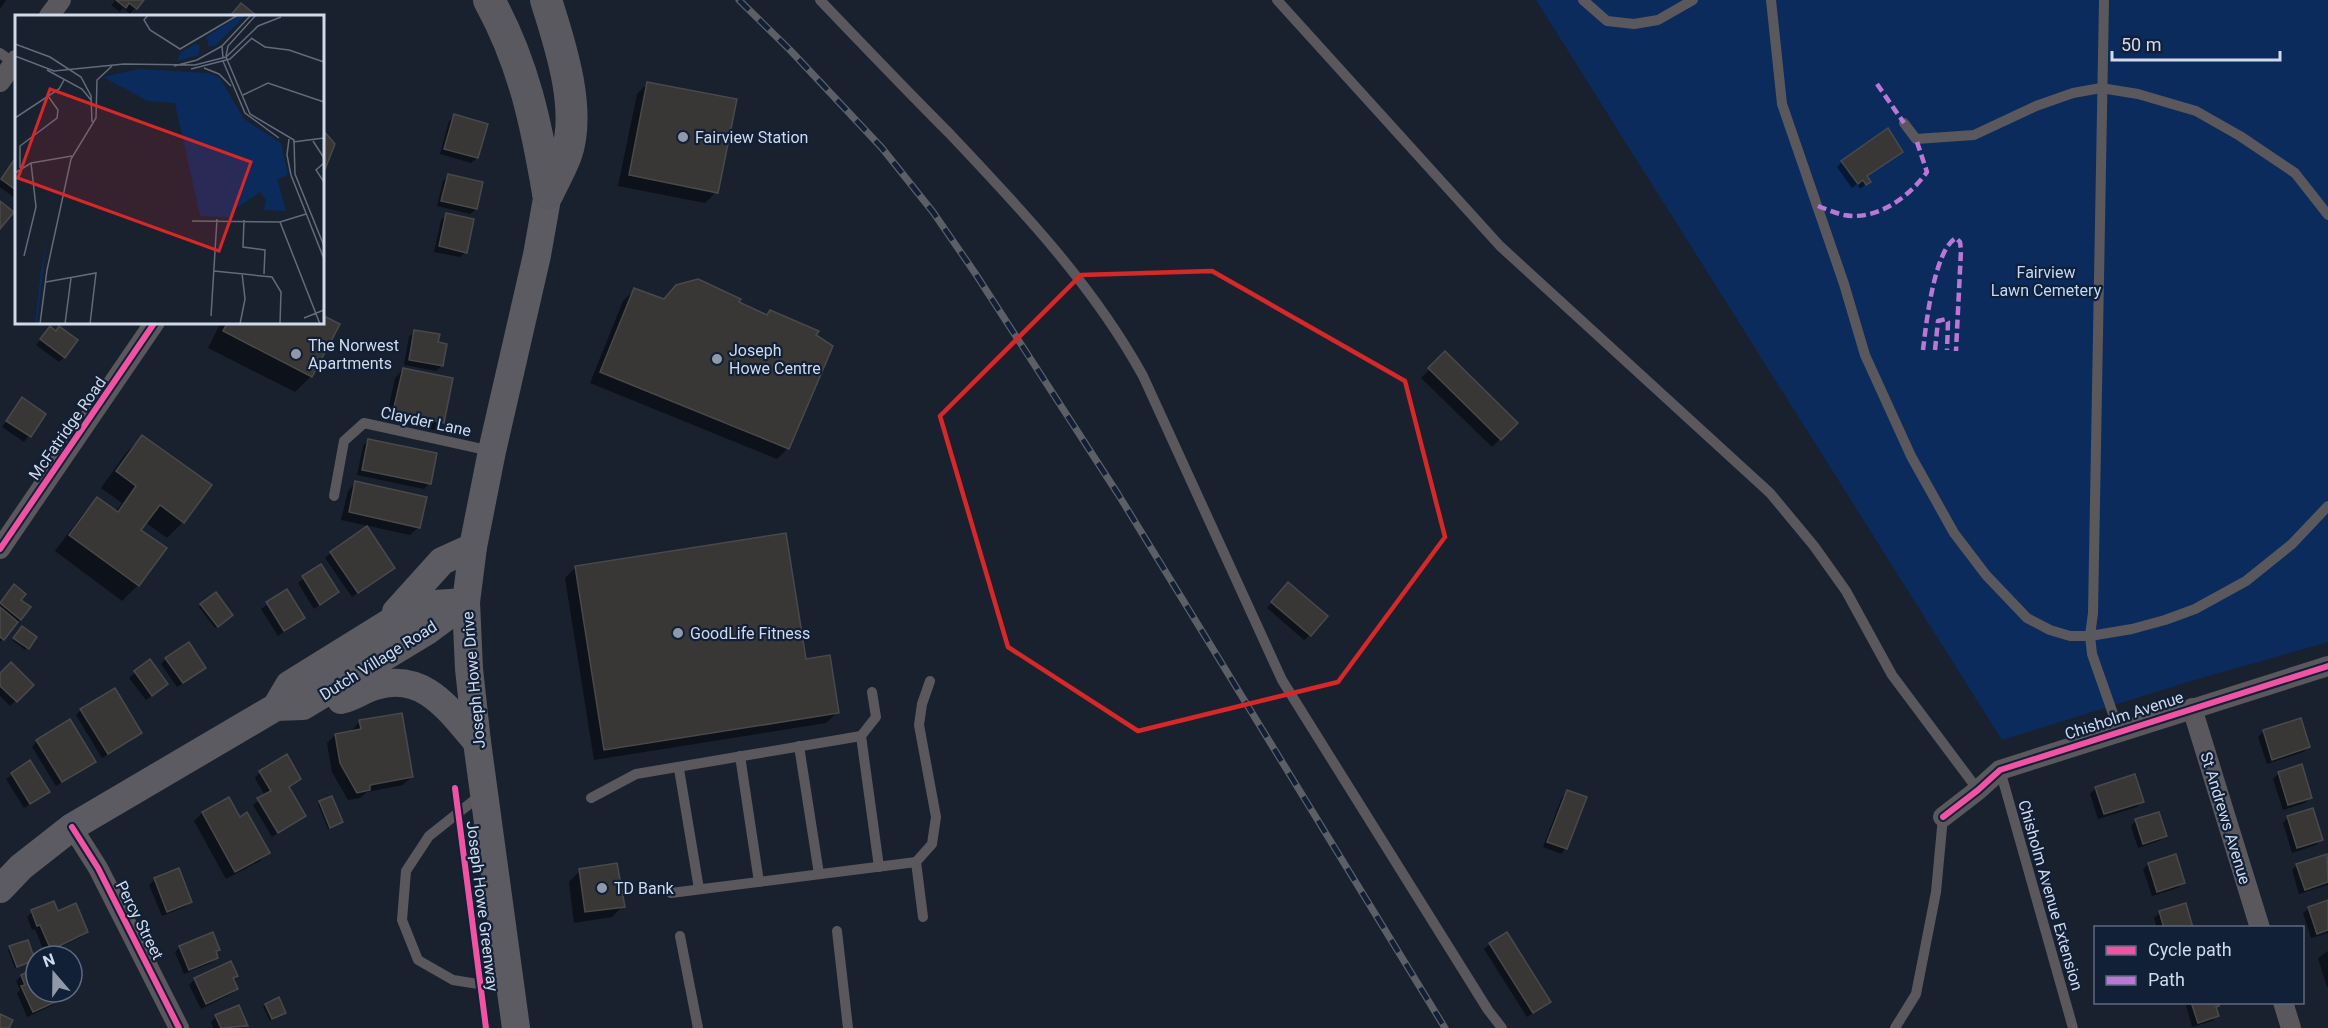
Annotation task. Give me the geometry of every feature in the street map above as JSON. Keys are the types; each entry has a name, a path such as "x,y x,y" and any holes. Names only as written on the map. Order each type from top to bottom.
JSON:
{"main road":[{"path":"489,0 505,29 533,109 548,193"},
{"path":"546,0 561,46 569,89 571,126 566,153 548,193"},
{"name":"Joseph Howe Drive","path":"516,1028 477,742 468,660 466,602 473,547 492,451 542,234 548,193"},
{"path":"380,628 442,561 473,547"},
{"name":"Dutch Village Road","path":"276,707 289,684 418,605 466,602"},
{"name":"Dutch Village Road","path":"0,889 21,867 72,827 276,707 303,706 427,631 466,602"},
{"path":"315,699 344,700 374,686 398,681 414,684 440,700 477,742"}],"street":[{"path":"50,15 61,0"},
{"name":"McFatridge Road","path":"0,549 154,324"},
{"name":"Chisholm Avenue","path":"1943,817 2000,770 2328,666"},
{"name":"St Andrews Avenue","path":"2192,708 2260,926"},
{"name":"Percy Street","path":"72,827 98,868 179,1028"},
{"path":"2284,1004 2291,1028"}],"lane":[{"path":"820,0 1047,239 1126,346 1143,376 1282,681 1488,1010 1502,1028"},
{"path":"1277,0 1500,246 1770,493 1814,546 1846,591 1892,675 1978,790"},
{"path":"1583,0 1606,21 1634,24 1658,20 1693,0"},
{"path":"1771,0 1782,104 1844,284 1865,355 1911,456 1954,533 1986,576 2027,618 2070,636 2090,636 2132,629 2195,609 2246,581 2292,544 2328,506"},
{"path":"2104,0 2093,613 2090,636 2092,654 2119,731"},
{"path":"1904,123 1916,139 1974,135 2036,106 2073,93 2101,88 2138,94 2196,111 2240,136 2295,173 2328,215"},
{"name":"Clayder Lane","path":"334,496 344,441 364,423 492,451"},
{"path":"671,893 916,862 932,844 936,817 919,725 922,705 930,681"},
{"path":"591,798 636,774 680,769 740,756 861,736 876,717 872,692"},
{"path":"861,736 879,867"},
{"path":"800,746 819,874"},
{"path":"740,756 759,882"},
{"path":"680,769 699,890"},
{"name":"Chisholm Avenue Extension","path":"2000,770 2073,1028"},
{"path":"484,792 429,836 406,872 402,920 418,960 453,980 511,989"},
{"path":"1895,1028 1916,994 1936,892 1943,817"},
{"path":"916,862 923,917"},
{"path":"837,931 848,1028"},
{"path":"680,936 698,1028"}],"highlighted area":[{"path":"1212,271 1405,381 1445,537 1338,682 1138,731 1008,647 940,416 1081,275"}],"green space":[{"name":"Fairview Lawn Cemetery","path":"1536,0 2328,0 2328,642 2191,681 2002,740"}],"building":[{"path":"116,0 144,0 137,9 129,3 126,8"},
{"path":"241,3 256,15 231,15"},
{"name":"Fairview Station","path":"647,82 737,99 718,193 629,175"},
{"path":"454,114 488,124 478,158 444,149"},
{"path":"1888,128 1903,152 1867,176 1871,182 1866,185 1863,180 1858,184 1841,161"},
{"path":"324,131 335,144 324,172"},
{"path":"15,158 15,189 1,179"},
{"path":"448,174 483,182 477,209 441,201"},
{"path":"0,201 14,212 0,229"},
{"path":"446,213 474,219 467,253 439,246"},
{"name":"Joseph Howe Centre","path":"698,279 741,299 739,302 767,315 770,310 819,331 816,335 833,346 789,449 600,372 634,288 664,299 676,285"},
{"name":"The Norwest Apartments","path":"324,316 340,324 312,377 223,331 227,324 324,324"},
{"path":"50,326 56,331 59,326 78,340 65,358 40,339"},
{"path":"414,330 440,334 438,342 447,344 443,366 409,360"},
{"path":"1445,351 1518,423 1501,440 1428,368"},
{"path":"403,368 453,378 444,423 393,412"},
{"path":"22,397 46,414 31,437 6,421"},
{"path":"142,435 212,485 184,523 160,505 141,530 167,548 139,586 69,535 97,497 118,512 136,486 116,471"},
{"path":"368,439 437,453 431,484 362,470"},
{"path":"355,481 427,497 420,528 349,512"},
{"path":"367,526 395,568 358,593 330,552"},
{"path":"786,533 806,659 830,655 839,713 604,750 575,566"},
{"path":"321,564 339,592 320,605 302,576"},
{"path":"1288,582 1328,616 1311,636 1271,602"},
{"path":"14,584 26,594 21,600 31,607 21,620 0,603"},
{"path":"287,589 305,618 284,631 266,602"},
{"path":"216,592 233,615 218,627 200,604"},
{"path":"0,607 18,622 4,640 0,637"},
{"path":"22,626 37,637 29,649 13,638"},
{"path":"189,642 206,668 183,683 165,658"},
{"path":"150,659 168,684 152,696 134,671"},
{"path":"11,662 34,685 17,702 0,686 0,673"},
{"path":"115,688 142,733 108,754 80,709"},
{"path":"402,713 413,777 370,785 370,790 357,793 340,763 335,734 361,729 359,720"},
{"path":"2301,718 2310,747 2272,760 2263,730"},
{"path":"70,719 96,762 62,782 36,740"},
{"path":"287,754 301,779 289,787 306,816 278,833 257,798 271,791 259,771"},
{"path":"30,760 50,792 30,804 11,773"},
{"path":"2302,764 2312,798 2288,805 2278,772"},
{"path":"2135,774 2144,802 2104,814 2095,787"},
{"path":"1567,790 1587,797 1567,849 1547,842"},
{"path":"332,796 343,822 330,828 319,801"},
{"path":"229,797 240,817 247,812 270,853 235,872 202,812"},
{"path":"2313,808 2323,840 2297,848 2287,816"},
{"path":"2159,812 2167,836 2143,844 2135,819"},
{"path":"2176,854 2185,883 2157,892 2148,863"},
{"path":"2327,854 2328,882 2305,890 2296,864"},
{"name":"TD Bank","path":"617,863 625,907 585,912 579,869"},
{"path":"179,868 192,902 167,912 154,878"},
{"path":"2328,900 2328,930 2317,934 2308,907"},
{"path":"54,901 58,911 76,903 88,932 63,944 48,944 40,925 37,926 31,910"},
{"path":"2186,903 2192,926 2163,926 2159,911"},
{"path":"213,932 220,950 216,951 218,958 189,970 179,946"},
{"path":"1507,932 1551,1002 1533,1013 1489,943"},
{"path":"28,940 29,944 24,944 24,964 17,967 9,946"},
{"path":"231,961 238,976 233,978 238,989 206,1004 194,978"},
{"path":"279,997 286,1013 272,1019 265,1004"},
{"path":"29,1004 51,1004 33,1012"},
{"path":"2192,1004 2218,1004 2216,1007 2219,1016 2198,1023"},
{"path":"239,1005 248,1026 221,1028 215,1015"},
{"path":"0,1014 13,1020 9,1028 0,1028"}],"railway":[{"path":"739,0 790,50 882,148 933,212 975,273 1118,494 1445,1028"}],"marked path":[{"path":"1877,84 1904,123"},
{"path":"1818,206 1844,215 1856,216 1880,211 1902,198 1927,172 1916,139"},
{"path":"1923,350 1932,289 1937,272 1948,245 1956,238 1960,242 1961,250 1956,351"},
{"path":"1935,350 1938,321 1946,319 1948,322 1947,350"}],"cycle path":[{"path":"0,549 154,324"},
{"path":"1943,817 2000,770 2328,666"},
{"name":"Joseph Howe Greenway","path":"455,788 486,1028"},
{"path":"72,827 98,868 179,1028"}],"place":[{"name":"Fairview Station","path":"683,137"},
{"name":"The Norwest Apartments","path":"296,354"},
{"name":"Joseph Howe Centre","path":"717,359"},
{"name":"GoodLife Fitness","path":"678,633"},
{"name":"TD Bank","path":"602,888"}]}
